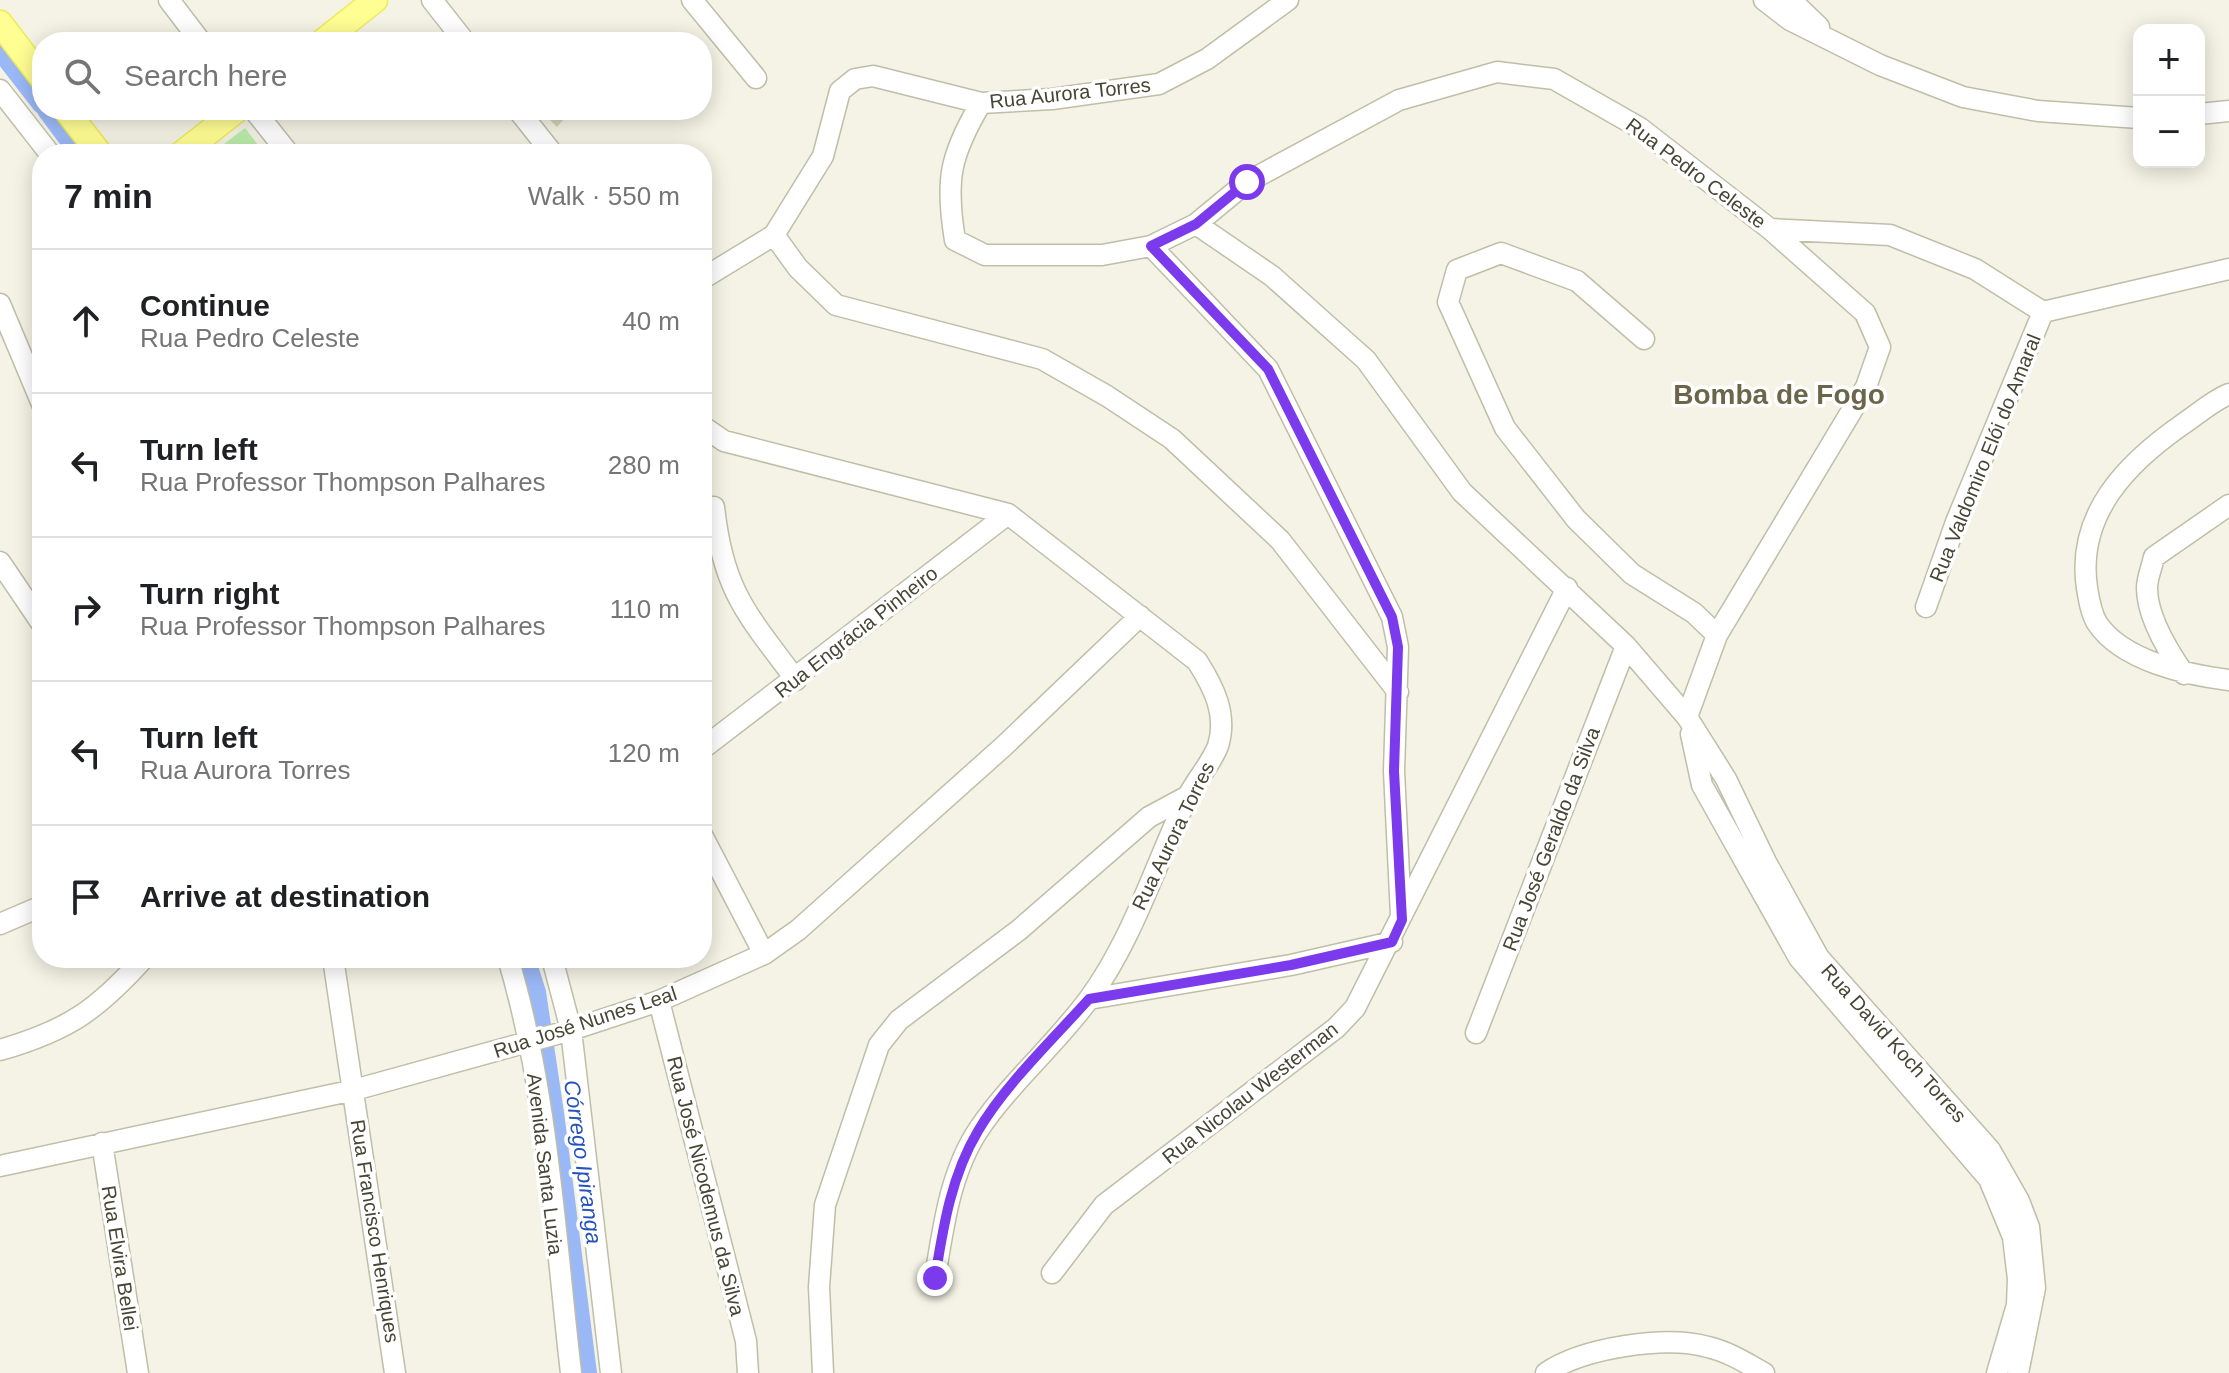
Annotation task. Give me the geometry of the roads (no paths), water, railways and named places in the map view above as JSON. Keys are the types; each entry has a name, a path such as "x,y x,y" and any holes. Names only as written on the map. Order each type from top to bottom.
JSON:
{"main road":[{"path":"335,32 375,0"},
{"path":"0,23 32,65"},
{"path":"74,120 92,144"},
{"path":"194,144 224,120"}],"street":[{"path":"432,0 457,32"},
{"path":"692,0 756,78"},
{"name":"Rua Aurora Torres","path":"712,273 774,235 823,156 840,91 855,79 873,76 981,103 1052,99 1159,84 1207,59 1288,0"},
{"path":"1764,0 1790,20 1880,65 1963,97 2038,111 2133,118"},
{"path":"1791,0 1831,38"},
{"path":"178,3 195,32"},
{"name":"Rua Pedro Celeste","path":"981,103 961,136 947,193 955,240 985,255 1102,255 1151,246 1196,224 1247,182 1399,100 1497,72 1554,79 1640,128 1770,229 1865,313 1880,347 1866,387 1717,635 1688,722"},
{"path":"0,90 42,144"},
{"path":"2205,113 2229,111"},
{"path":"262,120 281,144"},
{"path":"526,120 545,144"},
{"name":"Rua David Koch Torres","path":"1196,224 1272,276 1366,360 1462,492 1626,646 1688,722 1726,779 1766,862 1819,958 1990,1150 2019,1201 2029,1227 2035,1288 2018,1373"},
{"name":"Rua Valdomiro Elói do Amaral","path":"1770,229 1890,235 1975,269 2043,312 1956,522 1926,607"},
{"path":"774,235 798,268 836,305 1042,359 1107,396 1172,439 1280,540 1398,692"},
{"path":"1151,246 1268,369 1392,617 1398,647 1394,771 1402,920"},
{"path":"1644,339 1577,281 1501,253 1457,270 1448,302 1505,428 1576,519 1632,574 1694,613 1717,635"},
{"path":"2043,312 2229,269"},
{"path":"0,304 32,380"},
{"path":"2229,394 2142,453 2103,500 2085,556 2090,604 2098,624 2153,662 2184,674 2229,680"},
{"name":"Rua Aurora Torres","path":"712,433 724,441 1008,514 1197,661 1215,690 1221,717 1218,745 1188,796 1126,936 1089,999 978,1130 960,1169 944,1221 935,1278"},
{"path":"2184,674 2172,657 2152,613 2147,587 2154,557 2229,505"},
{"path":"714,507 719,553 729,584 796,680"},
{"name":"Rua Engrácia Pinheiro","path":"712,742 1008,514"},
{"path":"0,562 32,609"},
{"name":"Rua Nicolau Westerman","path":"1052,1273 1104,1205 1336,1028 1355,1008 1392,942 1567,588"},
{"name":"Rua José Nunes Leal","path":"0,1166 354,1090 535,1040 659,1001 764,954 798,930 1004,746 1140,616"},
{"name":"Rua José Geraldo da Silva","path":"1476,1033 1626,646"},
{"name":"Rua David Koch Torres","path":"1688,722 1702,785 1799,958 1989,1179 2013,1237 2018,1279 2017,1305 1997,1373"},
{"path":"823,1373 819,1287 825,1205 879,1045 899,1020 1019,930 1149,817 1188,796"},
{"path":"712,854 764,954"},
{"path":"0,924 32,910"},
{"path":"1089,999 1291,965 1392,942"},
{"path":"0,1050 82,1017 104,1001 135,968"},
{"name":"Rua Francisco Henriques","path":"335,968 395,1373"},
{"name":"Avenida Santa Luzia","path":"511,968 535,1040 571,1373"},
{"name":"Avenida Santa Luzia","path":"554,968 567,1031 611,1373"},
{"name":"Rua José Nicodemus da Silva","path":"659,1001 746,1341 748,1373"},
{"name":"Rua Elvira Bellei","path":"102,1143 138,1373"},
{"path":"1546,1373 1594,1352 1666,1343 1706,1346 1764,1373"}],"waterway":[{"name":"Córrego Ipiranga","path":"0,50 32,91"},
{"name":"Córrego Ipiranga","path":"54,120 72,144"},
{"name":"Córrego Ipiranga","path":"528,968 536,992 554,1113 587,1373"}],"district":[{"name":"Bomba de Fogo","path":"1779,394"}]}
